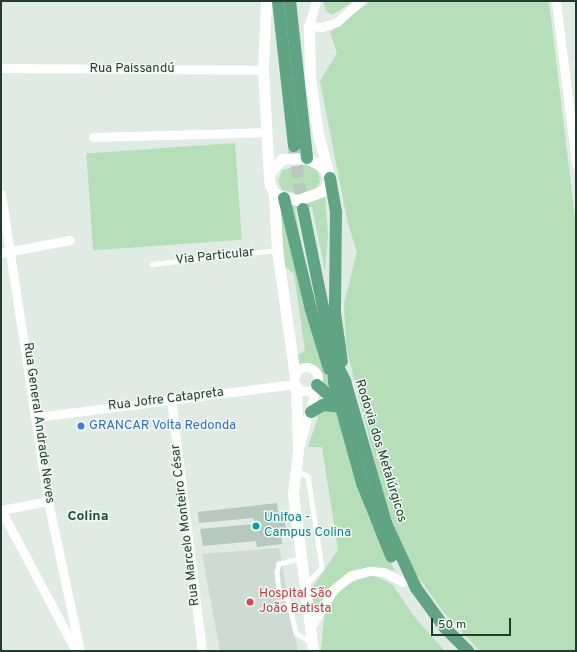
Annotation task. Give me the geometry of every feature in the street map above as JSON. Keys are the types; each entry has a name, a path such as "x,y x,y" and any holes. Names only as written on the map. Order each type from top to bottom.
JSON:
{"main road":[{"path":"278,1 294,146"},
{"path":"290,1 309,158"},
{"path":"329,175 336,212 335,313 340,383"},
{"path":"279,196 315,324 340,383"},
{"name":"Rodovia dos Metalúrgicos","path":"303,209 333,357 340,383 374,488 397,551 431,610 468,651"},
{"name":"Rodovia dos Metalúrgicos","path":"340,383 342,407 375,523 404,582 428,620 457,651"},
{"path":"317,386 342,407"},
{"path":"311,412 323,405 342,407"}],"street":[{"path":"266,1 263,70 269,173 279,196 277,250 295,382 298,450"},
{"path":"279,196 298,200 316,195 328,186 329,175 318,134 308,58 309,26 316,1"},
{"path":"309,26 329,26 360,1"},
{"path":"556,1 576,165"},
{"name":"Rua Paissandú","path":"1,68 263,70"},
{"path":"93,137 267,132"},
{"path":"309,158 318,134"},
{"path":"269,173 282,159 309,158 329,175"},
{"name":"Rua General Andrade Neves","path":"1,194 37,417 48,501 80,651"},
{"path":"1,253 70,240"},
{"path":"295,382 299,370 310,368 317,373 317,386 311,412 298,450 294,470 293,494 312,646"},
{"path":"295,382 305,392 317,386"},
{"name":"Rua Jofre Catapreta","path":"37,417 295,382"},
{"name":"Rua Marcelo Monteiro César","path":"171,399 202,651"},
{"path":"48,501 1,510 76,651"},
{"path":"309,630 333,590 352,575 370,570 384,572 404,582"}],"lane":[{"name":"Via Particular","path":"152,264 277,250"},
{"path":"294,470 302,471 308,476 322,568 305,586"},
{"path":"302,559 279,564 277,572 279,591 288,600 296,633 312,646"}],"shaded area":[{"name":"Hospital São João Batista","path":"279,548 298,651 220,651 202,554"}],"green space":[{"path":"323,1 354,1 332,15 326,11"},
{"path":"371,1 549,1 576,227 576,651 480,651 445,614 416,574 387,510 346,346 344,304 357,252 348,224 320,81 337,53 330,32"},
{"path":"235,143 242,240 93,250 86,153"},
{"path":"307,164 316,169 319,175 320,182 315,190 296,193 282,190 278,182 282,170"},
{"path":"325,194 328,235 325,271 312,207 295,209 310,288 288,205 317,200"},
{"path":"280,206 322,361 334,393 323,386 319,371 313,366 298,367 295,356 305,351 294,274 285,267"},
{"path":"320,411 337,411 367,513 395,571 369,567 348,572 333,584 313,615 312,588 338,550 322,447 308,447"},
{"path":"373,575 392,584 416,619 445,651 321,651 324,617 330,603 347,584"}],"building":[{"name":"Unifoa - Campus Colina","path":"277,503 278,513 284,512 286,532 281,532 282,544 257,547 256,541 203,546 200,529 254,524 253,518 199,523 198,512"}],"tunnel":[{"path":"294,148 303,209"}],"place":[{"name":"GRANCAR Volta Redonda","path":"81,426"},
{"name":"Unifoa - Campus Colina","path":"256,526"},
{"name":"Hospital São João Batista","path":"250,602"}],"district":[{"name":"Colina","path":"88,517"}]}
